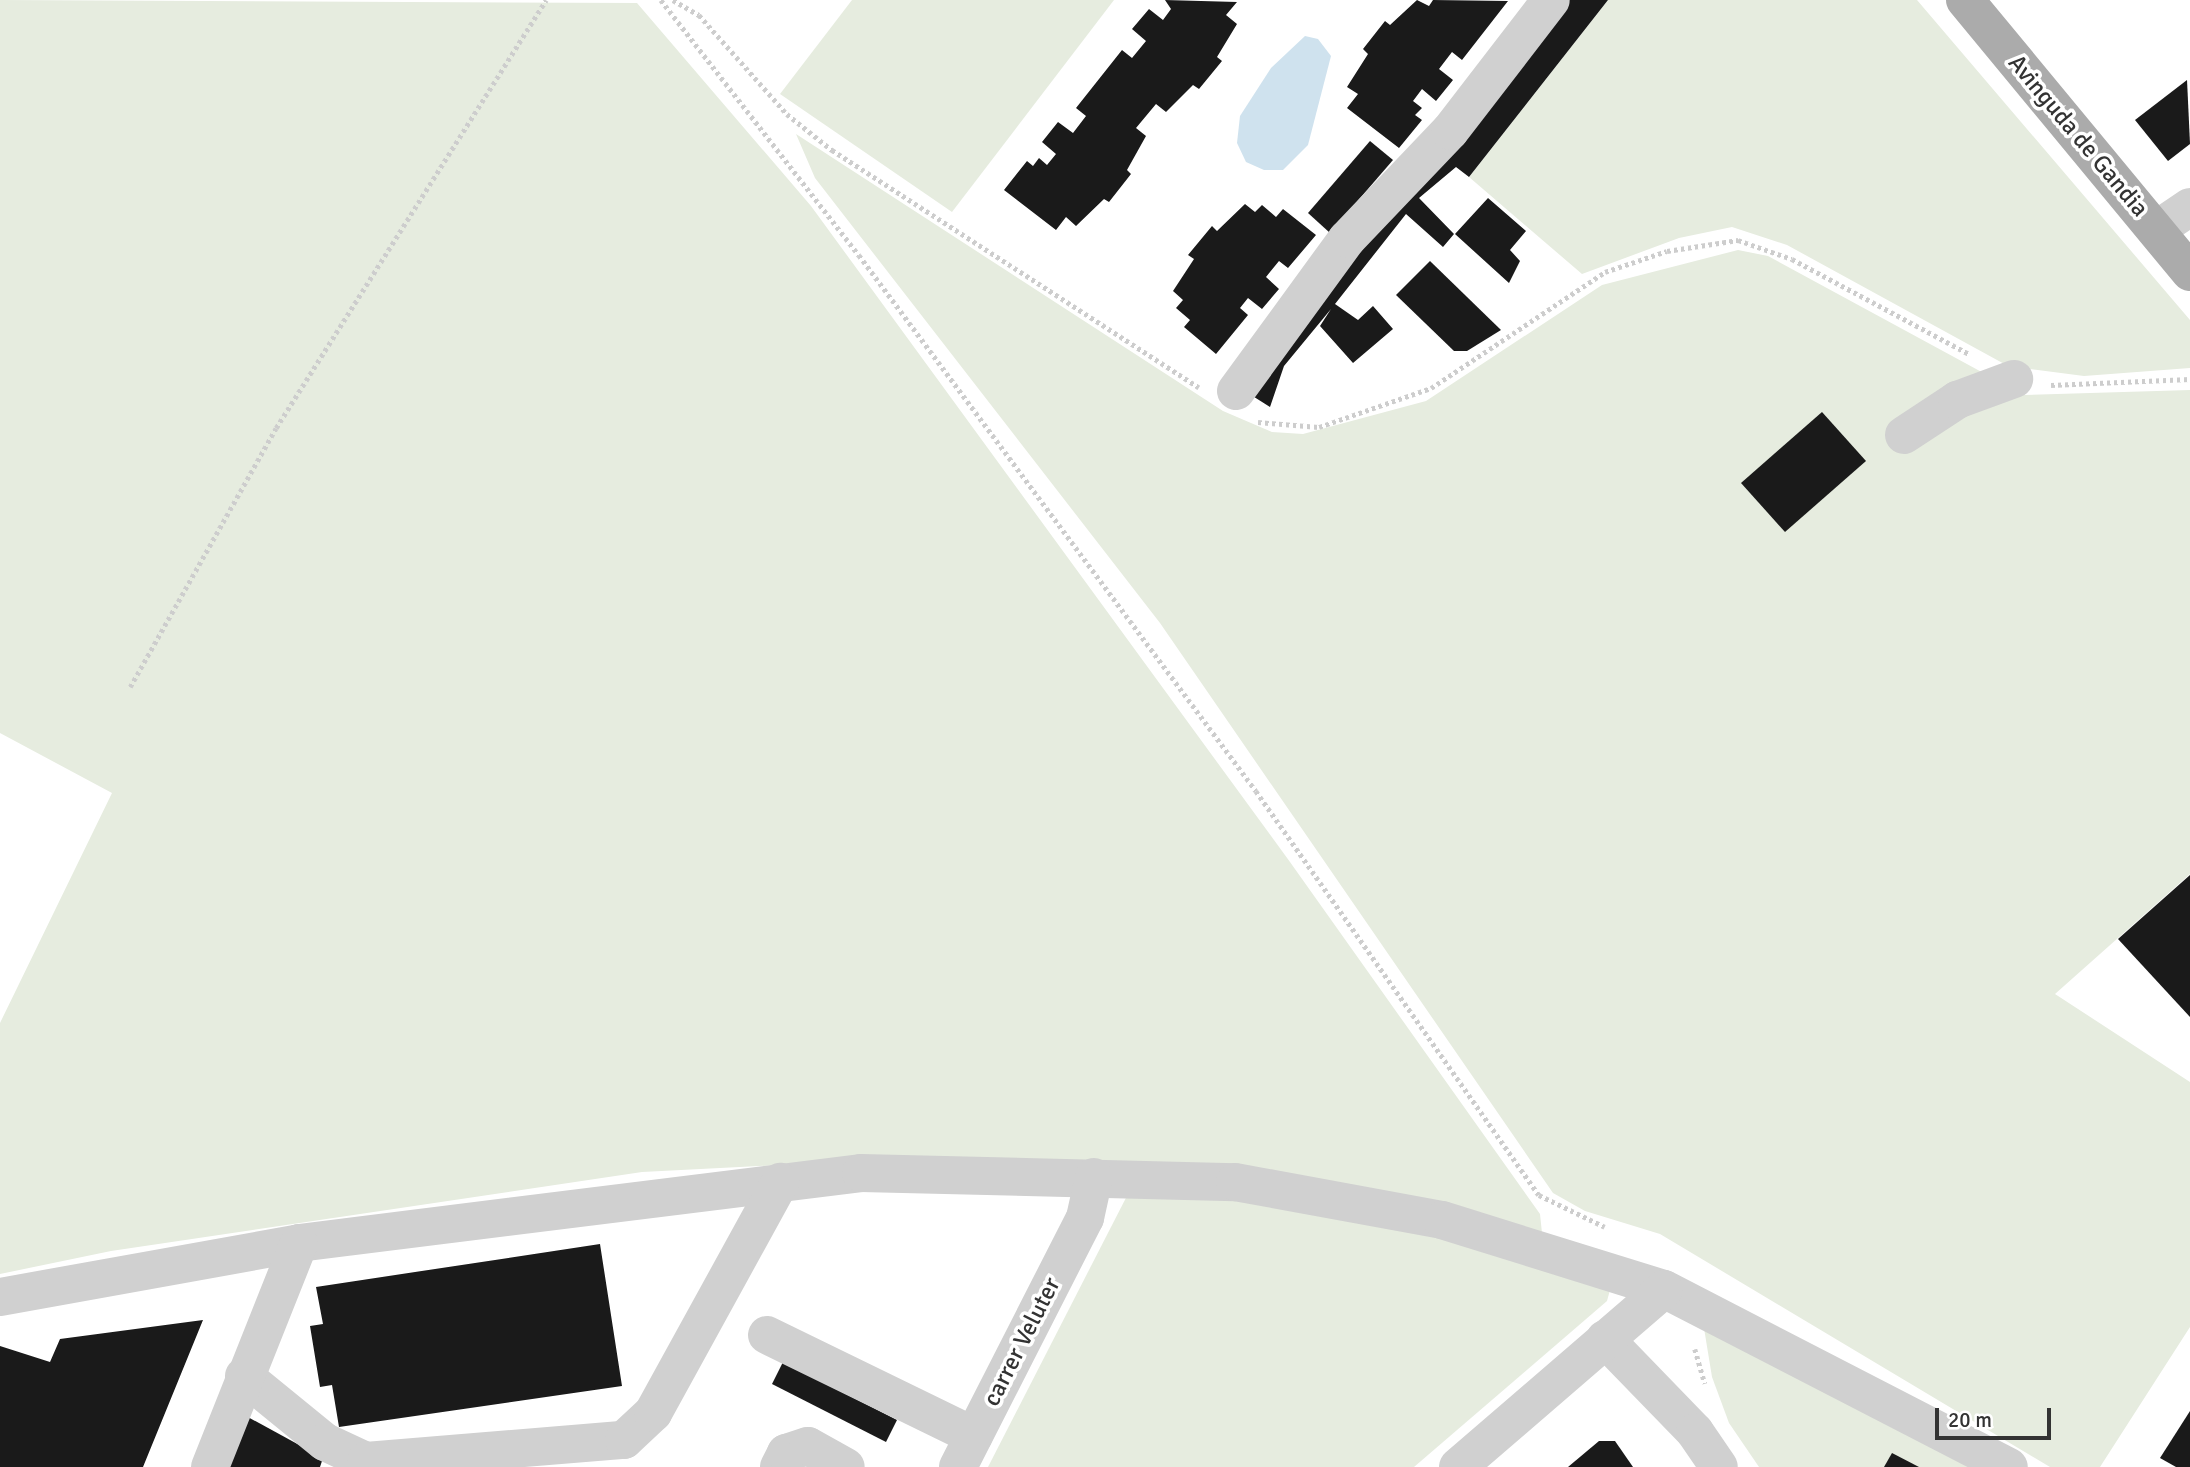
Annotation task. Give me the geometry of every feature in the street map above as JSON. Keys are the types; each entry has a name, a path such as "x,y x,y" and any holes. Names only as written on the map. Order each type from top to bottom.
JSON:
{"main road":[{"name":"Avinguda de Gandia","path":"1965,0 2190,272"}],"street":[{"path":"1236,391 1347,240 1450,131 1551,0"},
{"path":"2155,230 2190,207"},
{"path":"1904,435 1957,400 2014,379"},
{"path":"0,1297 299,1243 861,1173 1235,1182 1332,1196 1507,1238 1678,1297 2009,1467"},
{"name":"carrer Veluter","path":"966,1452 1085,1218 1094,1177"},
{"path":"244,1376 325,1442 366,1461 624,1440 653,1413 780,1182"},
{"path":"210,1467 299,1243"},
{"path":"1458,1467 1605,1339 1678,1297"},
{"path":"767,1335 966,1452"},
{"path":"1605,1339 1695,1432 1719,1467"},
{"path":"779,1467 786,1453 808,1446 846,1467"}],"path":[{"path":"130,687 276,428 547,0"},
{"path":"661,0 1240,769 1539,1195 1610,1230"},
{"path":"2014,379 2041,386 2190,379"},
{"path":"1678,1297 1708,1395"}],"shaded area":[{"path":"0,0 637,3 811,206 1290,862 1540,1214 1542,1233 940,1157 642,1172 111,1251 0,1274 0,1023 112,793 0,733"},
{"path":"852,0 1114,0 952,212 780,94"},
{"path":"1608,0 1917,0 2190,320 2190,368 2084,376 2008,366 1787,245 1732,227 1679,238 1582,274 1469,177"},
{"path":"796,134 1223,411 1272,432 1303,434 1426,401 1602,285 1738,250 1768,256 2024,395 2190,390 2190,874 2055,994 2190,1082 2190,1327 2100,1467 2050,1467 1660,1234 1585,1211 1553,1193 1160,623 815,178"},
{"path":"1130,1190 1312,1206 1479,1246 1610,1290 1607,1301 1414,1467 988,1467"},
{"path":"1703,1322 1983,1467 1759,1467 1729,1423 1712,1377"}],"water":[{"path":"1305,36 1318,39 1331,56 1308,145 1283,170 1264,170 1246,162 1237,143 1240,116 1271,68"}],"building":[{"path":"1165,0 1237,2 1226,15 1237,24 1217,57 1222,61 1199,89 1193,85 1166,112 1156,104 1136,128 1146,136 1127,170 1131,174 1109,202 1104,199 1076,226 1066,217 1056,230 1004,190 1027,161 1033,166 1039,158 1047,165 1056,154 1042,142 1058,122 1073,133 1086,116 1076,108 1122,50 1132,58 1146,41 1132,29 1149,9 1163,20 1171,9"},
{"path":"1417,0 1429,6 1433,0 1508,1 1462,60 1452,52 1439,69 1453,80 1436,101 1422,89 1413,101 1422,108 1415,115 1422,120 1399,148 1347,108 1358,94 1347,87 1368,54 1363,49 1385,21 1390,25"},
{"path":"1566,0 1608,0 1469,177 1456,167 1419,198 1454,234 1443,247 1406,214 1335,304 1358,320 1373,306 1393,329 1353,363 1320,326 1331,309 1284,366 1270,407 1251,395 1269,359"},
{"path":"2187,80 2190,144 2168,161 2135,120"},
{"path":"1370,141 1393,160 1330,233 1308,213"},
{"path":"1488,198 1526,231 1510,250 1520,261 1509,283 1455,234"},
{"path":"1245,204 1255,212 1262,205 1276,217 1283,209 1316,235 1288,268 1279,261 1266,277 1279,289 1262,309 1248,298 1240,308 1248,315 1216,354 1184,327 1190,320 1176,308 1183,300 1173,291 1194,259 1188,255 1212,226 1217,231"},
{"path":"1430,261 1501,330 1467,351 1454,351 1396,295"},
{"path":"1822,412 1866,461 1785,532 1741,483"},
{"path":"2190,875 2190,1017 2118,939"},
{"path":"600,1244 622,1386 339,1427 332,1385 320,1387 310,1326 323,1324 316,1287"},
{"path":"203,1320 143,1467 0,1467 0,1346 50,1362 60,1339"},
{"path":"783,1362 897,1420 886,1442 772,1384"},
{"path":"2190,1411 2190,1467 2176,1467 2160,1458"},
{"path":"246,1416 323,1458 320,1467 219,1467"},
{"path":"1599,1441 1615,1441 1633,1467 1568,1467"},
{"path":"1892,1453 1919,1467 1884,1467"}]}
